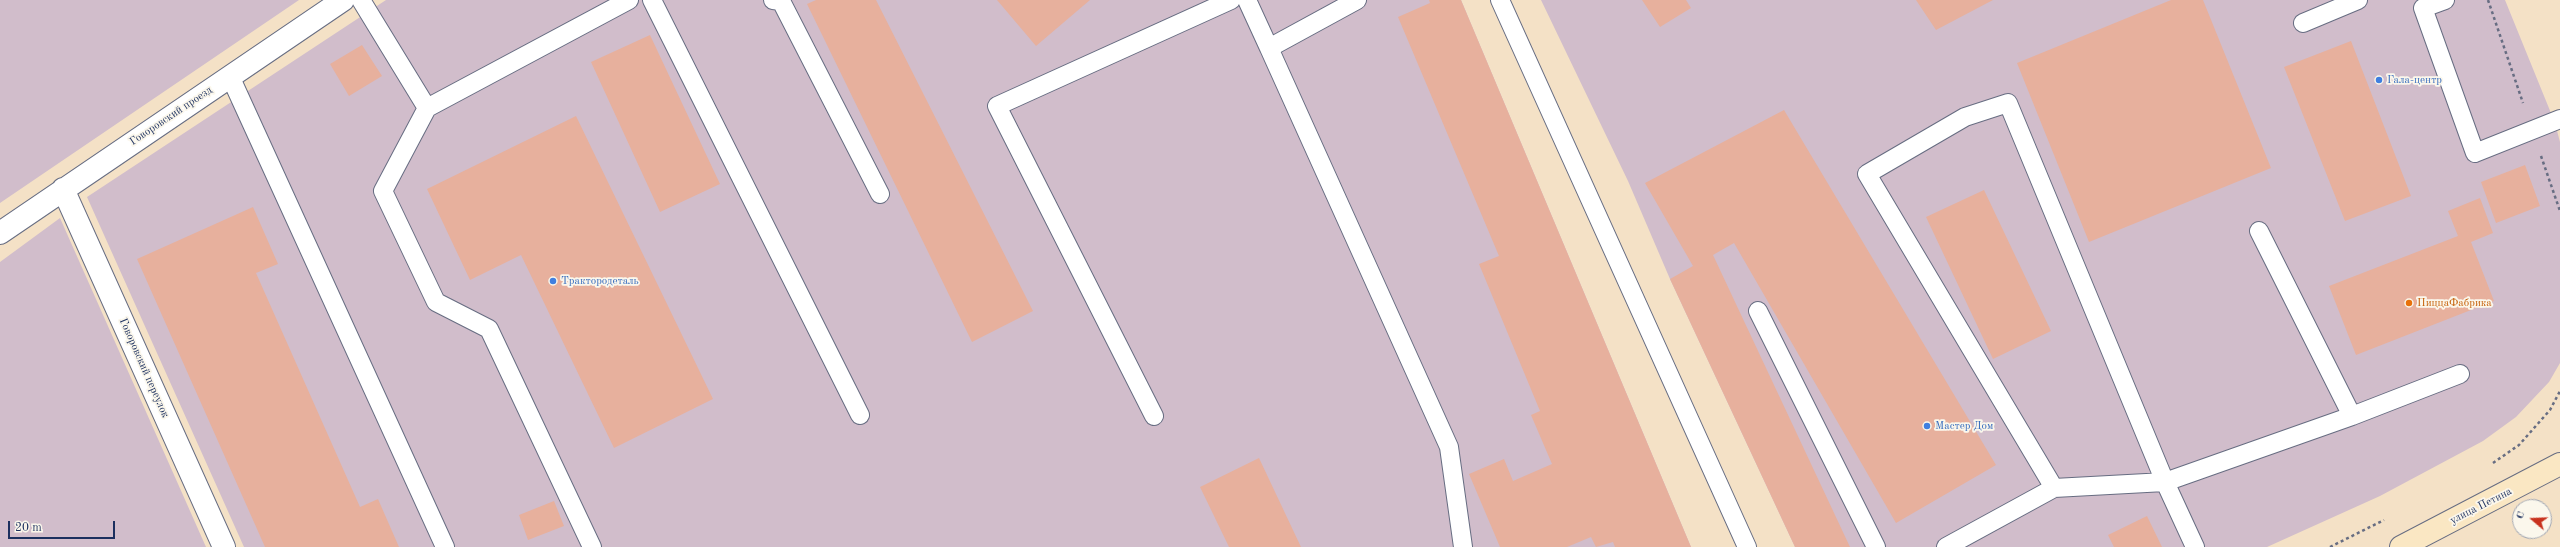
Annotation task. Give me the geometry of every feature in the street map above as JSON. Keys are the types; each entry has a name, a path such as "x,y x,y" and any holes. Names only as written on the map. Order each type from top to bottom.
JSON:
{"street":[{"name":"Говоровский проезд","path":"0,233 343,0"},
{"name":"Говоровский переулок","path":"63,189 224,547"},
{"name":"улица Петина","path":"2403,546 2560,464"}],"lane":[{"path":"361,0 427,108"},
{"path":"592,547 488,329 436,302 384,192 427,108 629,0"},
{"path":"652,0 860,415"},
{"path":"772,0 781,1 880,194"},
{"path":"1154,416 997,106 1231,0"},
{"path":"1247,0 1449,447 1463,547"},
{"path":"1269,48 1357,0"},
{"path":"1500,0 1747,547"},
{"path":"2303,23 2358,0"},
{"path":"2445,0 2423,8 2475,153 2560,119"},
{"path":"230,76 445,547"},
{"path":"2054,488 1867,174 1965,118 2008,103 2165,482 2194,547"},
{"path":"2260,231 2352,416"},
{"path":"1758,311 1876,547"},
{"path":"1946,547 2054,488 2165,482 2352,416 2460,374"}],"path":[{"path":"2489,466 2519,445 2550,410 2560,391"},
{"path":"2330,547 2386,519"}],"shaded area":[{"path":"0,0 299,0 0,203"},
{"path":"386,0 1461,0 1691,547 244,547 87,197"},
{"path":"1541,0 2505,0 2555,123 2560,142 2560,363 2549,382 2516,417 2483,441 2380,496 2267,547 1795,547 1670,279 1628,181"},
{"path":"60,218 206,547 0,547 0,262"}],"building":[{"path":"816,0 876,0 1033,311 972,342 807,4"},
{"path":"997,0 1090,0 1036,46"},
{"path":"1429,0 1461,0 1691,547 1615,547 1613,542 1596,547 1591,537 1567,547 1500,547 1469,474 1504,459 1513,481 1552,464 1531,415 1540,411 1479,264 1499,256 1398,17 1430,3"},
{"path":"1642,0 1686,0 1691,8 1660,27"},
{"path":"1916,0 1993,0 1936,30"},
{"path":"2171,0 2203,0 2271,168 2089,242 2017,63"},
{"path":"650,35 720,184 660,212 591,62"},
{"path":"2351,41 2411,196 2345,221 2284,67"},
{"path":"362,45 382,76 349,96 330,64"},
{"path":"1784,110 1996,465 1896,523 1734,243 1713,255 1850,547 1795,547 1670,279 1693,266 1645,183"},
{"path":"576,116 713,399 614,448 521,255 470,280 427,189"},
{"path":"2525,165 2540,206 2496,223 2481,182"},
{"path":"1984,190 2051,331 1993,359 1926,217"},
{"path":"2480,198 2493,233 2471,242 2494,301 2356,355 2329,286 2458,236 2448,211"},
{"path":"253,207 278,264 256,273 360,507 378,499 399,547 265,547 137,259"},
{"path":"1259,458 1301,547 1229,547 1200,487"},
{"path":"554,501 564,526 528,540 519,515"},
{"path":"2147,516 2162,547 2114,547 2108,535"}],"place":[{"name":"Гала-центр","path":"2379,80"},
{"name":"Трактородеталь","path":"553,281"},
{"name":"ПиццаФабрика","path":"2409,303"},
{"name":"Мастер Дом","path":"1927,426"}]}
